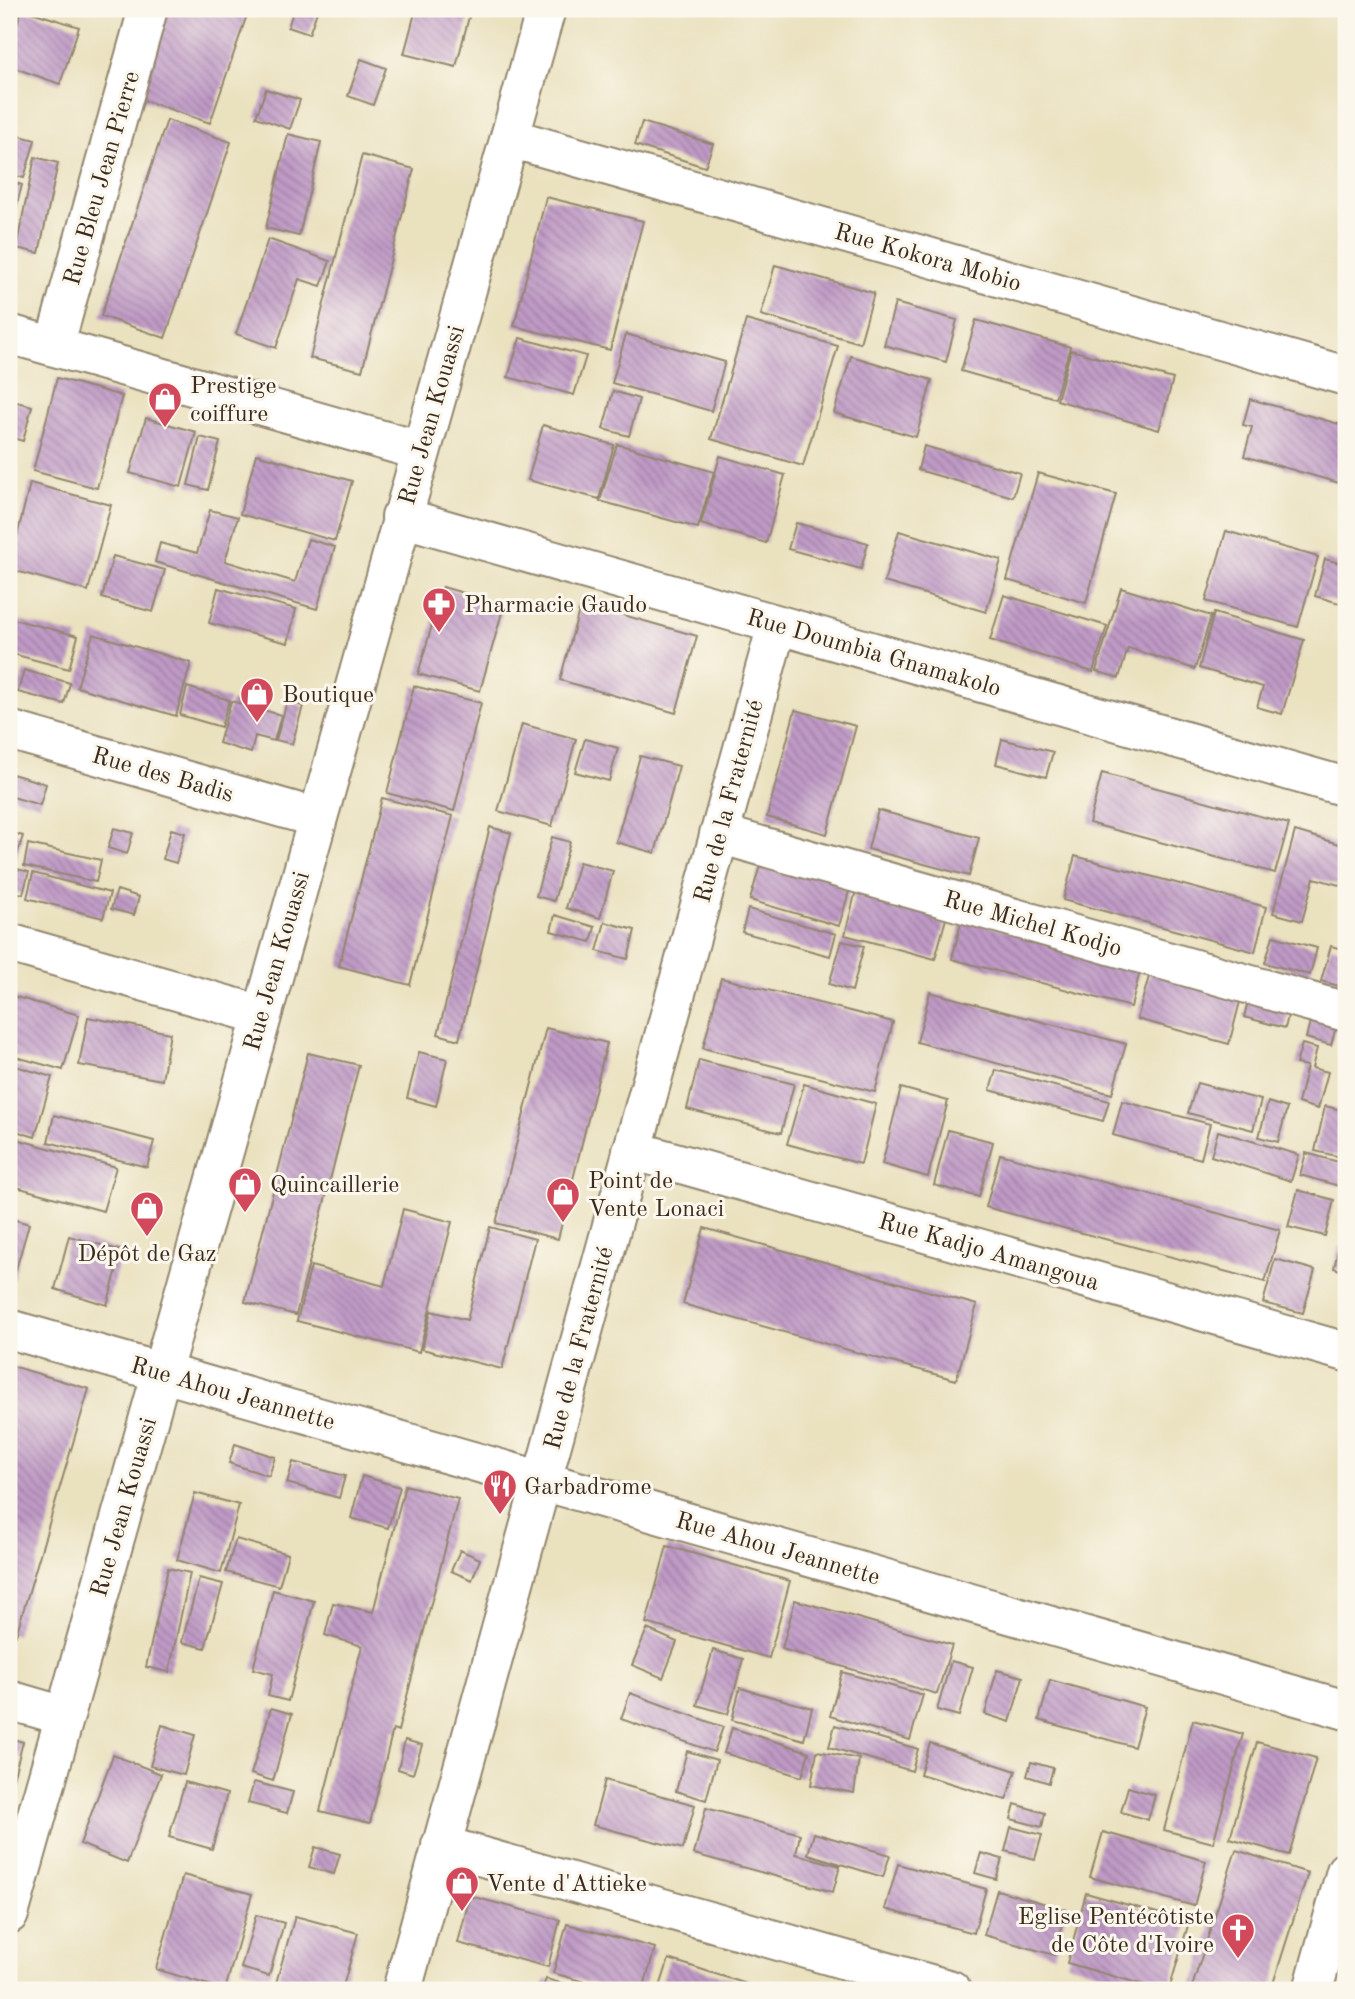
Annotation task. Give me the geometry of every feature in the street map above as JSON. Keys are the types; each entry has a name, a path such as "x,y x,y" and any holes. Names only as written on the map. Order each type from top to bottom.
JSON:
{"street":[{"name":"Rue Bleu Jean Pierre","path":"54,347 148,9"},
{"name":"Rue Jean Kouassi","path":"9,1914 546,9"},
{"name":"Rue Kokora Mobio","path":"510,138 1346,376"},
{"path":"9,334 421,452"},
{"name":"Rue Doumbia Gnamakolo","path":"401,517 1346,787"},
{"name":"Rue de la Fraternité","path":"401,1990 777,625"},
{"name":"Rue des Badis","path":"9,730 317,818"},
{"name":"Rue Michel Kodjo","path":"719,834 1346,1012"},
{"path":"9,943 261,1015"},
{"name":"Rue Kadjo Amangoua","path":"632,1150 1346,1352"},
{"name":"Rue Ahou Jeannette","path":"9,1329 1346,1710"},
{"path":"9,1700 64,1716"},
{"path":"441,1846 951,1990"},
{"path":"1313,1990 1346,1871"}],"building":[{"path":"22,9 79,27 60,84 9,66 9,47"},
{"path":"167,9 249,9 210,123 137,98"},
{"path":"294,9 318,9 309,34 288,27"},
{"path":"416,9 471,9 456,67 404,54"},
{"path":"361,59 386,68 373,105 348,96"},
{"path":"266,89 300,100 290,129 256,117"},
{"path":"167,120 231,142 165,338 101,316"},
{"path":"642,122 713,144 705,167 635,145"},
{"path":"9,133 35,140 24,178 9,174"},
{"path":"288,134 321,142 299,236 266,228"},
{"path":"362,155 414,169 362,371 310,358"},
{"path":"35,157 58,163 39,253 16,248"},
{"path":"9,181 22,185 10,231 9,231"},
{"path":"546,197 643,221 610,350 514,326"},
{"path":"268,239 330,261 321,286 299,279 276,348 236,334"},
{"path":"775,265 874,293 860,343 761,315"},
{"path":"895,303 957,320 946,362 884,345"},
{"path":"746,320 838,346 803,466 711,439"},
{"path":"976,320 1070,347 1055,398 961,371"},
{"path":"626,334 725,362 711,411 612,383"},
{"path":"520,338 586,356 574,395 508,377"},
{"path":"1071,350 1173,379 1159,430 1057,400"},
{"path":"851,356 932,380 916,437 834,413"},
{"path":"57,378 122,396 97,488 33,471"},
{"path":"613,391 639,399 629,436 603,429"},
{"path":"1250,399 1346,426 1346,485 1244,456 1252,427 1243,425"},
{"path":"9,400 32,406 23,441 9,437"},
{"path":"146,418 196,432 181,487 130,473"},
{"path":"543,425 614,445 599,499 528,480"},
{"path":"200,437 220,442 208,490 188,485"},
{"path":"617,444 714,472 698,528 600,501"},
{"path":"924,446 1020,473 1013,497 918,470"},
{"path":"256,454 352,481 335,541 240,514"},
{"path":"720,456 785,475 766,543 701,524"},
{"path":"1038,473 1116,494 1086,603 1007,580"},
{"path":"30,483 111,505 88,591 9,569"},
{"path":"210,510 238,517 225,561 295,582 308,539 335,547 317,609 155,562 160,543 197,553"},
{"path":"796,523 868,543 861,569 788,549"},
{"path":"899,531 1001,560 986,612 884,582"},
{"path":"1226,531 1318,557 1298,627 1206,601"},
{"path":"113,556 165,570 153,612 102,598"},
{"path":"1325,559 1346,565 1346,605 1315,596"},
{"path":"443,587 504,605 480,691 418,674"},
{"path":"218,588 296,609 288,643 209,623"},
{"path":"1121,588 1211,616 1195,669 1128,648 1119,678 1096,671"},
{"path":"1004,595 1107,626 1093,672 990,640"},
{"path":"581,603 697,636 676,713 560,680"},
{"path":"1214,613 1304,640 1282,714 1257,707 1263,687 1199,668"},
{"path":"9,618 78,636 69,669 9,653"},
{"path":"93,634 191,663 176,716 77,687"},
{"path":"24,670 70,683 64,704 18,692"},
{"path":"414,686 481,703 454,811 387,793"},
{"path":"187,687 229,700 221,727 180,715"},
{"path":"231,701 281,715 274,741 255,736 251,753 219,743"},
{"path":"287,702 303,706 292,744 276,740"},
{"path":"795,710 856,726 827,834 767,817"},
{"path":"522,724 576,739 552,826 498,811"},
{"path":"585,739 618,748 609,781 575,772"},
{"path":"1002,739 1053,752 1046,777 996,764"},
{"path":"640,756 679,766 655,853 616,842"},
{"path":"9,773 46,784 40,805 9,796"},
{"path":"1102,773 1289,824 1275,873 1089,823"},
{"path":"382,798 453,816 410,985 339,966"},
{"path":"878,810 979,838 969,876 868,849"},
{"path":"490,827 511,833 459,1040 438,1034"},
{"path":"114,828 133,833 127,854 108,848"},
{"path":"171,829 185,833 176,863 163,859"},
{"path":"1295,831 1346,846 1346,887 1314,878 1302,921 1273,913"},
{"path":"9,832 23,836 15,862 9,860"},
{"path":"552,837 570,842 554,901 536,896"},
{"path":"28,844 101,860 96,882 24,866"},
{"path":"763,855 852,881 839,926 750,900"},
{"path":"1075,856 1266,907 1255,952 1063,900"},
{"path":"579,862 613,871 600,918 566,908"},
{"path":"9,867 29,872 23,894 9,891"},
{"path":"33,873 110,893 103,918 27,898"},
{"path":"857,886 948,911 935,959 845,935"},
{"path":"117,890 139,897 134,915 111,909"},
{"path":"748,909 836,934 830,956 742,932"},
{"path":"555,915 595,927 591,942 551,931"},
{"path":"962,919 1141,967 1131,1007 952,959"},
{"path":"605,922 635,930 628,959 597,951"},
{"path":"1273,936 1317,948 1310,975 1265,963"},
{"path":"842,941 864,946 852,991 829,984"},
{"path":"1331,946 1346,950 1346,988 1321,981"},
{"path":"1152,966 1243,990 1229,1044 1137,1019"},
{"path":"721,978 893,1022 875,1092 703,1048"},
{"path":"930,992 1126,1044 1112,1094 917,1042"},
{"path":"1250,994 1291,1005 1285,1028 1244,1017"},
{"path":"9,995 79,1015 63,1070 9,1055"},
{"path":"1312,1013 1338,1020 1331,1045 1306,1038"},
{"path":"88,1017 170,1033 162,1080 79,1065"},
{"path":"546,1028 607,1043 558,1239 496,1223"},
{"path":"1302,1044 1317,1048 1312,1068 1328,1072 1318,1109 1298,1103 1307,1066 1296,1064"},
{"path":"419,1052 447,1059 436,1106 407,1098"},
{"path":"308,1053 359,1065 296,1315 245,1302"},
{"path":"699,1060 794,1084 781,1133 687,1109"},
{"path":"9,1064 52,1077 35,1137 9,1129"},
{"path":"996,1070 1109,1101 1103,1121 990,1090"},
{"path":"1197,1083 1261,1100 1253,1130 1188,1113"},
{"path":"804,1084 876,1104 861,1164 787,1144"},
{"path":"901,1088 948,1101 928,1177 882,1164"},
{"path":"1122,1101 1210,1124 1201,1159 1113,1135"},
{"path":"1268,1102 1287,1108 1278,1142 1259,1137"},
{"path":"1325,1106 1346,1111 1345,1158 1315,1151"},
{"path":"54,1115 154,1141 147,1167 48,1142"},
{"path":"948,1130 993,1142 979,1197 934,1185"},
{"path":"1218,1131 1299,1155 1291,1181 1211,1156"},
{"path":"9,1137 116,1167 103,1211 9,1185"},
{"path":"1306,1153 1346,1164 1346,1188 1300,1175"},
{"path":"1000,1154 1280,1230 1265,1282 986,1207"},
{"path":"1298,1190 1334,1200 1325,1236 1288,1227"},
{"path":"403,1209 452,1222 419,1352 297,1321 311,1266 384,1286"},
{"path":"9,1218 29,1224 13,1280 9,1279"},
{"path":"490,1227 535,1239 502,1369 422,1349 431,1311 467,1320"},
{"path":"704,1228 977,1305 956,1380 683,1304"},
{"path":"69,1236 122,1251 107,1305 55,1289"},
{"path":"1339,1246 1346,1248 1346,1272 1334,1268"},
{"path":"1275,1259 1315,1270 1303,1313 1263,1303"},
{"path":"9,1365 89,1389 16,1635 9,1633"},
{"path":"235,1444 275,1457 269,1476 229,1463"},
{"path":"293,1462 345,1476 339,1498 287,1483"},
{"path":"362,1476 400,1487 388,1528 351,1518"},
{"path":"405,1485 458,1499 398,1731 393,1729 370,1823 320,1811 362,1646 325,1635 333,1603 373,1612"},
{"path":"195,1493 239,1505 221,1573 177,1560"},
{"path":"236,1539 288,1554 279,1586 226,1572"},
{"path":"667,1546 790,1581 769,1658 646,1623"},
{"path":"460,1550 480,1559 472,1580 451,1571"},
{"path":"168,1568 190,1573 169,1672 146,1667"},
{"path":"199,1578 223,1584 205,1648 182,1642"},
{"path":"273,1590 314,1601 288,1701 268,1696 273,1674 253,1669"},
{"path":"795,1600 952,1645 937,1694 782,1649"},
{"path":"647,1629 677,1642 663,1678 632,1665"},
{"path":"713,1650 743,1659 728,1714 697,1705"},
{"path":"951,1661 973,1667 959,1716 937,1710"},
{"path":"997,1670 1023,1677 1010,1722 985,1714"},
{"path":"842,1672 923,1695 910,1740 830,1716"},
{"path":"1050,1680 1145,1707 1134,1747 1039,1720"},
{"path":"740,1688 812,1708 804,1740 732,1720"},
{"path":"630,1693 723,1727 714,1752 621,1719"},
{"path":"271,1708 292,1714 273,1781 251,1774"},
{"path":"1193,1720 1243,1734 1213,1843 1164,1830"},
{"path":"162,1725 195,1735 184,1775 150,1766"},
{"path":"835,1725 918,1749 912,1771 829,1747"},
{"path":"732,1728 809,1752 802,1777 724,1753"},
{"path":"9,1738 23,1742 10,1790 9,1790"},
{"path":"405,1740 422,1745 413,1774 398,1769"},
{"path":"1257,1742 1316,1758 1289,1855 1230,1838"},
{"path":"930,1743 1016,1771 1006,1800 920,1774"},
{"path":"687,1751 717,1760 706,1800 676,1791"},
{"path":"817,1751 859,1759 854,1793 811,1785"},
{"path":"113,1755 161,1774 127,1863 80,1844"},
{"path":"1031,1762 1053,1768 1049,1783 1027,1776"},
{"path":"605,1780 695,1805 683,1849 593,1825"},
{"path":"185,1782 227,1794 212,1849 169,1837"},
{"path":"254,1782 293,1792 287,1813 248,1803"},
{"path":"1128,1787 1155,1795 1148,1820 1121,1812"},
{"path":"1015,1804 1045,1813 1042,1827 1011,1819"},
{"path":"706,1808 800,1834 796,1854 840,1866 833,1892 694,1854"},
{"path":"1011,1827 1042,1835 1035,1859 1005,1851"},
{"path":"1103,1832 1206,1861 1194,1906 1090,1877"},
{"path":"814,1833 890,1855 883,1877 808,1854"},
{"path":"315,1847 340,1854 334,1874 309,1867"},
{"path":"1236,1850 1308,1873 1271,1990 1191,1990"},
{"path":"981,1853 1002,1859 996,1879 975,1873"},
{"path":"898,1864 986,1889 974,1933 885,1909"},
{"path":"183,1875 252,1894 225,1990 156,1969"},
{"path":"997,1890 1067,1910 1054,1955 984,1935"},
{"path":"1086,1893 1189,1922 1169,1990 1067,1963"},
{"path":"470,1896 560,1920 548,1967 458,1943"},
{"path":"256,1915 284,1923 269,1976 241,1968"},
{"path":"295,1916 358,1933 342,1990 274,1990"},
{"path":"567,1924 655,1948 643,1990 613,1990 553,1973"},
{"path":"669,1959 756,1987 755,1990 659,1990"},
{"path":"546,1979 575,1987 574,1990 542,1990"}],"place":[{"name":"Prestige coiffure","path":"165,429"},
{"name":"Pharmacie Gaudo","path":"439,634"},
{"name":"Boutique","path":"257,724"},
{"name":"Quincaillerie","path":"245,1214"},
{"name":"Point de Vente Lonaci","path":"563,1224"},
{"name":"Dépôt de Gaz","path":"147,1238"},
{"name":"Garbadrome","path":"500,1516"},
{"name":"Vente d'Attieke","path":"462,1913"},
{"name":"Eglise Pentécôtiste de Côte d'Ivoire","path":"1238,1960"}]}
